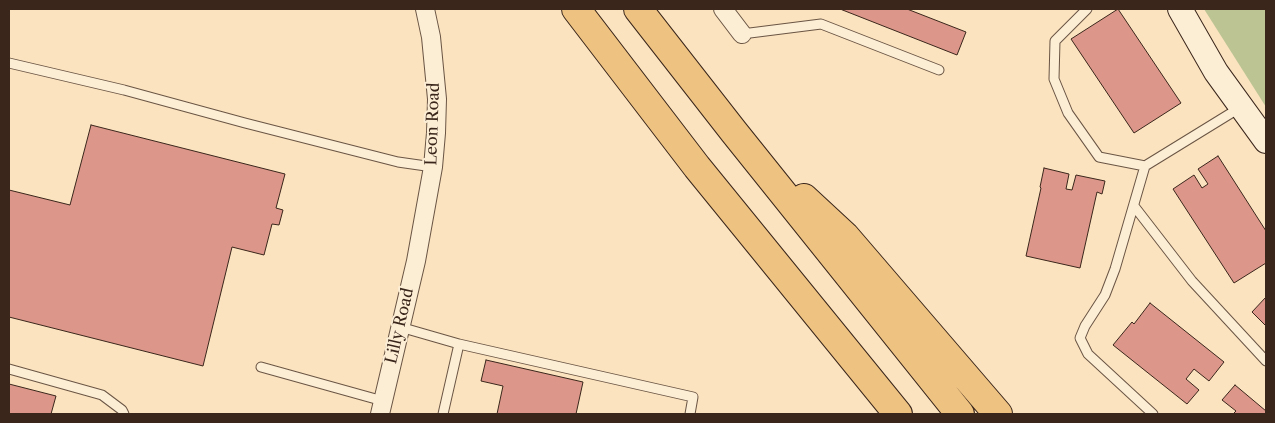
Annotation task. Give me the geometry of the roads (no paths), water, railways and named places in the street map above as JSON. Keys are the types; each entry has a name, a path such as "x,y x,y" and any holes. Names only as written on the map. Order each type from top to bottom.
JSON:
{"highway":[{"path":"576,9 697,167 898,414"},
{"path":"638,9 960,414"},
{"path":"734,132 845,236 998,414"}],"street":[{"name":"Leon Road","path":"420,238 433,167 437,100 431,37 425,9"},
{"path":"723,9 742,34"},
{"path":"1180,9 1216,72 1266,141"},
{"name":"Lilly Road","path":"382,408 420,238"}],"lane":[{"path":"1087,9 1055,40 1054,79 1068,113 1099,157 1145,166 1242,106"},
{"path":"742,34 821,24 939,70"},
{"path":"9,64 124,90 398,162 433,167"},
{"path":"1145,166 1115,269 1105,295 1085,326 1080,338 1088,354 1153,414"},
{"path":"1134,206 1192,281 1266,361"},
{"path":"400,327 459,344 693,397 690,414"},
{"path":"443,414 459,344"},
{"path":"260,366 382,408"},
{"path":"9,369 102,395 122,410 124,414"}]}
